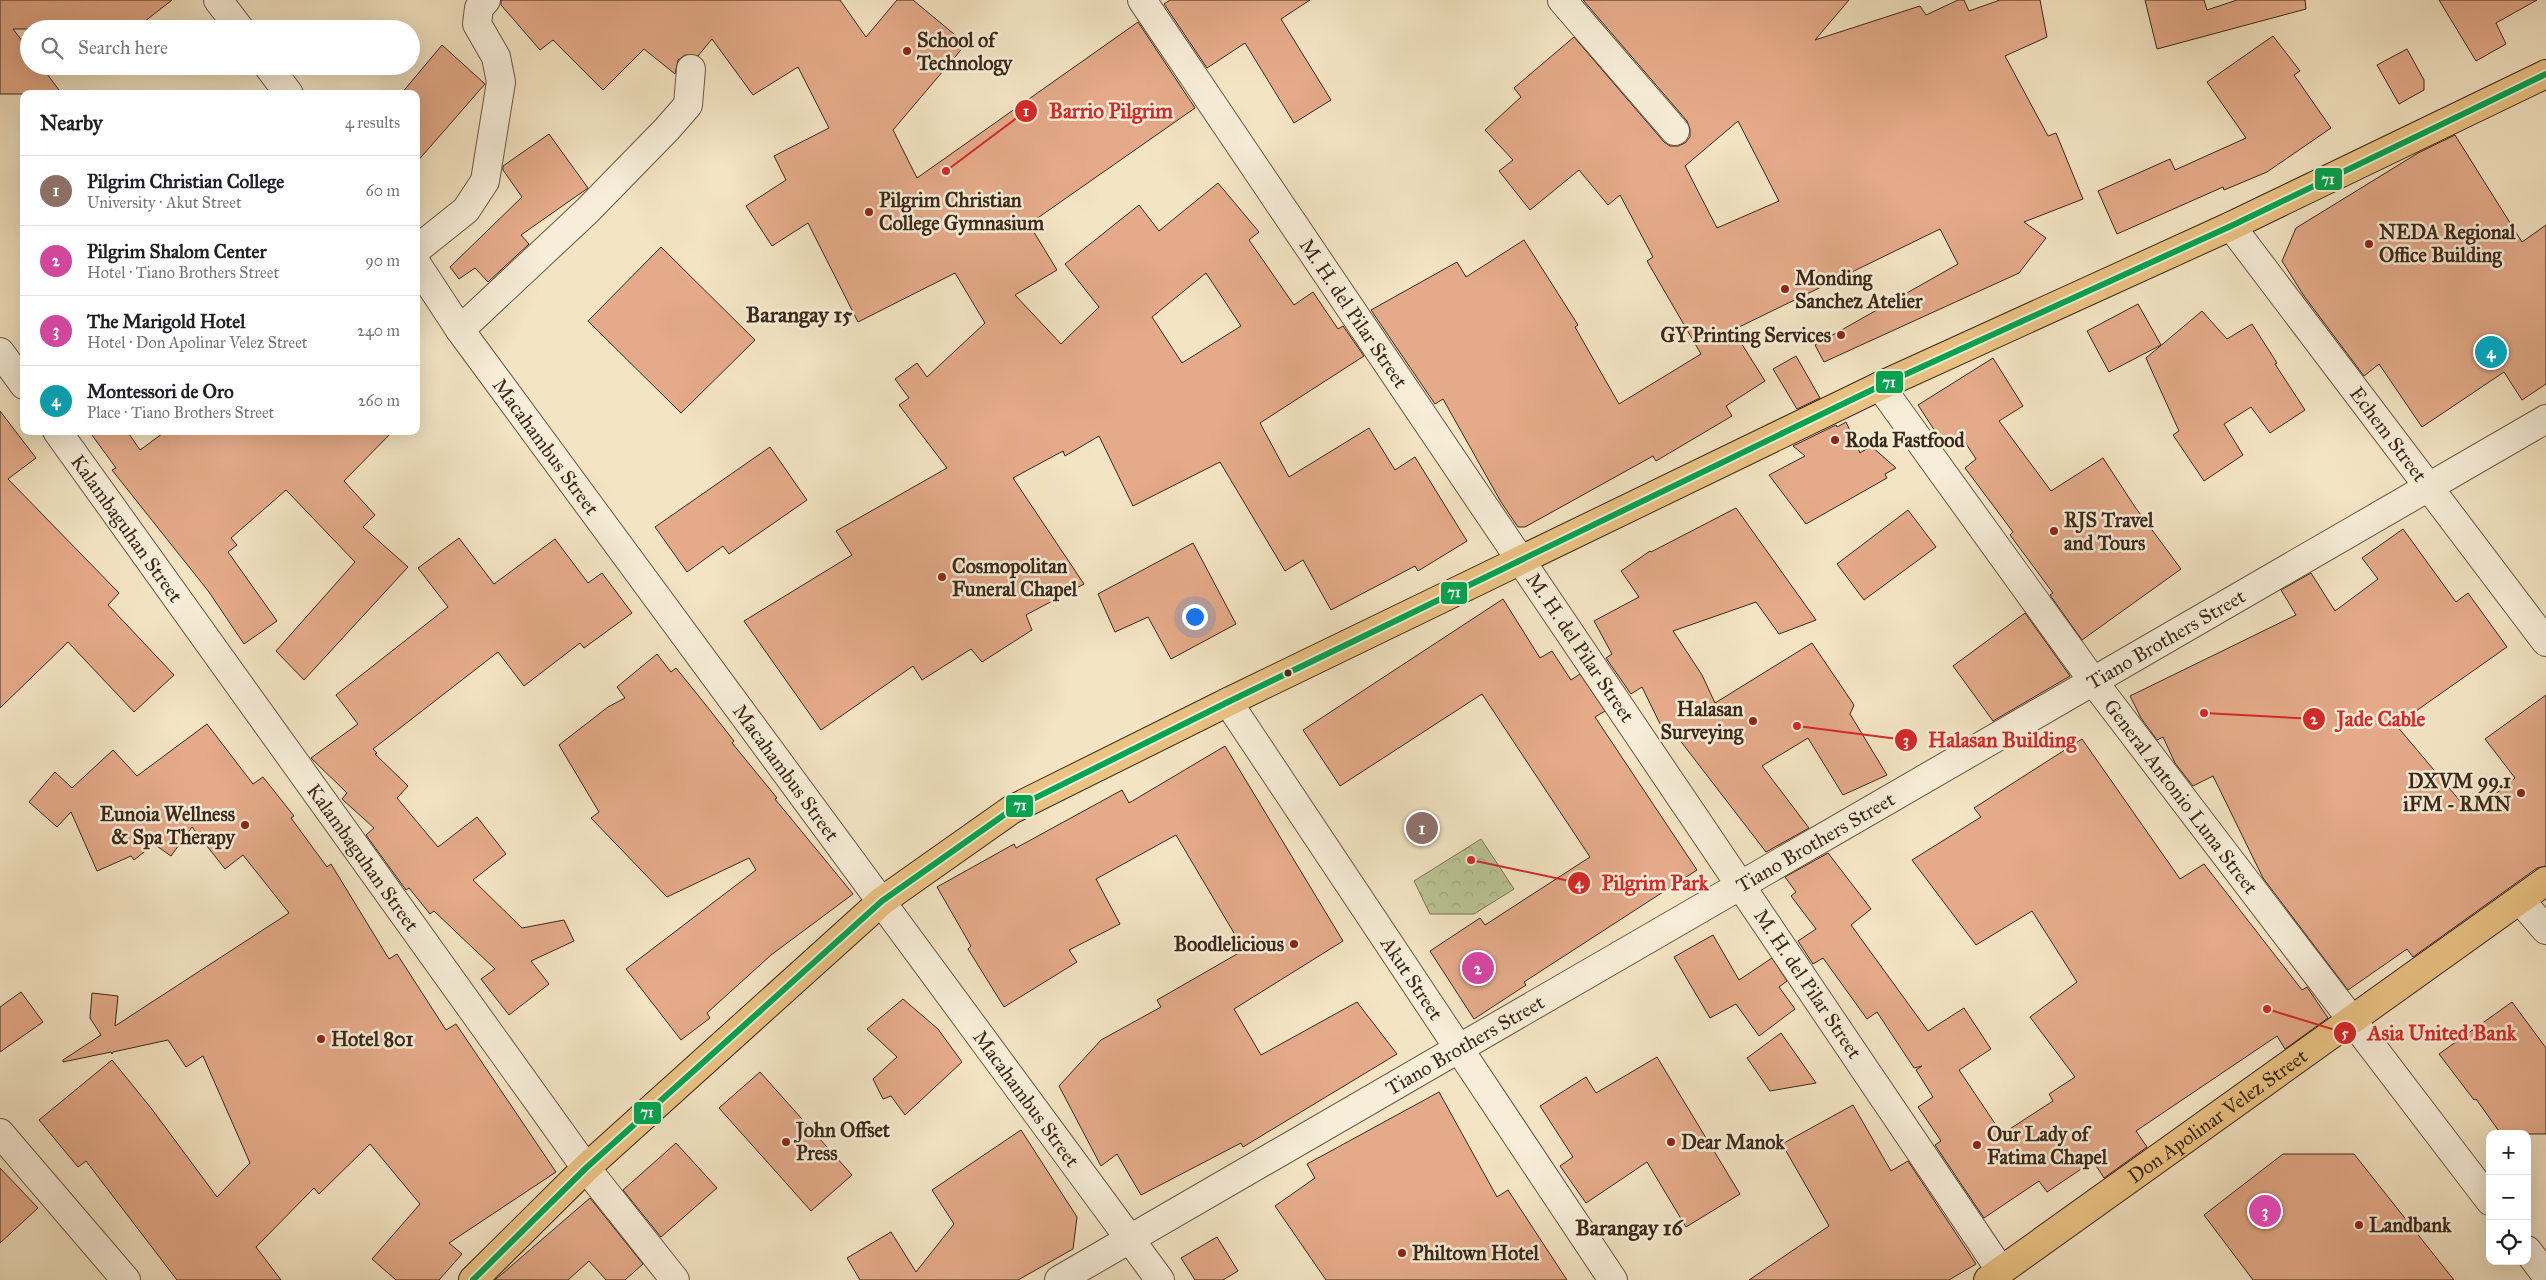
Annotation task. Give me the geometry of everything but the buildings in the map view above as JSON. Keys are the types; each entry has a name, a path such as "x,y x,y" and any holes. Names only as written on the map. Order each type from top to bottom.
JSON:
{"main road":[{"path":"473,1280 586,1168 882,901 1011,810 1228,702 1880,386 2231,226 2546,74"},
{"name":"Don Apolinar Velez Street","path":"1995,1275 2352,1018 2522,901 2546,881"}],"street":[{"path":"218,0 233,20"},
{"path":"420,247 466,210 485,181 501,82 496,57 477,24 480,8 486,0"},
{"name":"M. H. del Pilar Street","path":"1142,0 1742,884 1995,1275"},
{"path":"1562,0 1675,131"},
{"path":"460,330 587,211 667,129 688,105 691,70"},
{"path":"275,75 286,90"},
{"name":"Echem Street","path":"2231,226 2546,642"},
{"name":"Macahambus Street","path":"420,269 460,330 882,901 1128,1240 1160,1280"},
{"path":"0,352 20,380"},
{"name":"General Antonio Luna Street","path":"1880,386 2093,681 2486,1196"},
{"name":"Tiano Brothers Street","path":"1059,1280 2546,419"},
{"name":"Kalambaguhan Street","path":"60,435 586,1168 675,1280"},
{"name":"Akut Street","path":"1228,702 1613,1280"},
{"path":"2522,901 2546,930"},
{"path":"0,1133 126,1280"},
{"path":"2531,1255 2546,1275"}],"green space":[{"path":"1481,839 1514,889 1474,914 1430,914 1414,881"}],"transit line":[{"name":"71","path":"473,1280 586,1168 882,901 1011,810 1228,702 1880,386 2231,226 2546,74"}],"place":[{"name":"School of Technology","path":"907,51"},
{"name":"Barrio Pilgrim","path":"946,171"},
{"name":"Pilgrim Christian College Gymnasium","path":"869,212"},
{"name":"NEDA Regional Office Building","path":"2369,244"},
{"name":"Monding Sanchez Atelier","path":"1785,289"},
{"name":"GY Printing Services","path":"1841,335"},
{"name":"Montessori de Oro","path":"2491,352"},
{"name":"Roda Fastfood","path":"1835,440"},
{"name":"RJS Travel and Tours","path":"2054,531"},
{"name":"Cosmopolitan Funeral Chapel","path":"942,577"},
{"name":"Jade Cable","path":"2204,713"},
{"name":"Halasan Surveying","path":"1753,721"},
{"name":"Halasan Building","path":"1797,726"},
{"name":"DXVM 99.1 iFM - RMN","path":"2521,793"},
{"name":"Eunoia Wellness & Spa Therapy","path":"245,825"},
{"name":"Pilgrim Christian College","path":"1422,828"},
{"name":"Pilgrim Park","path":"1471,860"},
{"name":"Boodlelicious","path":"1294,944"},
{"name":"Pilgrim Shalom Center","path":"1478,968"},
{"name":"Asia United Bank","path":"2267,1009"},
{"name":"Hotel 801","path":"321,1039"},
{"name":"John Offset Press","path":"786,1142"},
{"name":"Dear Manok","path":"1671,1142"},
{"name":"Our Lady of Fatima Chapel","path":"1977,1145"},
{"name":"The Marigold Hotel","path":"2265,1211"},
{"name":"Landbank","path":"2359,1225"},
{"name":"Philtown Hotel","path":"1402,1253"}],"district":[{"name":"Barangay 15","path":"799,314"},
{"name":"Barangay 16","path":"1629,1227"}]}
